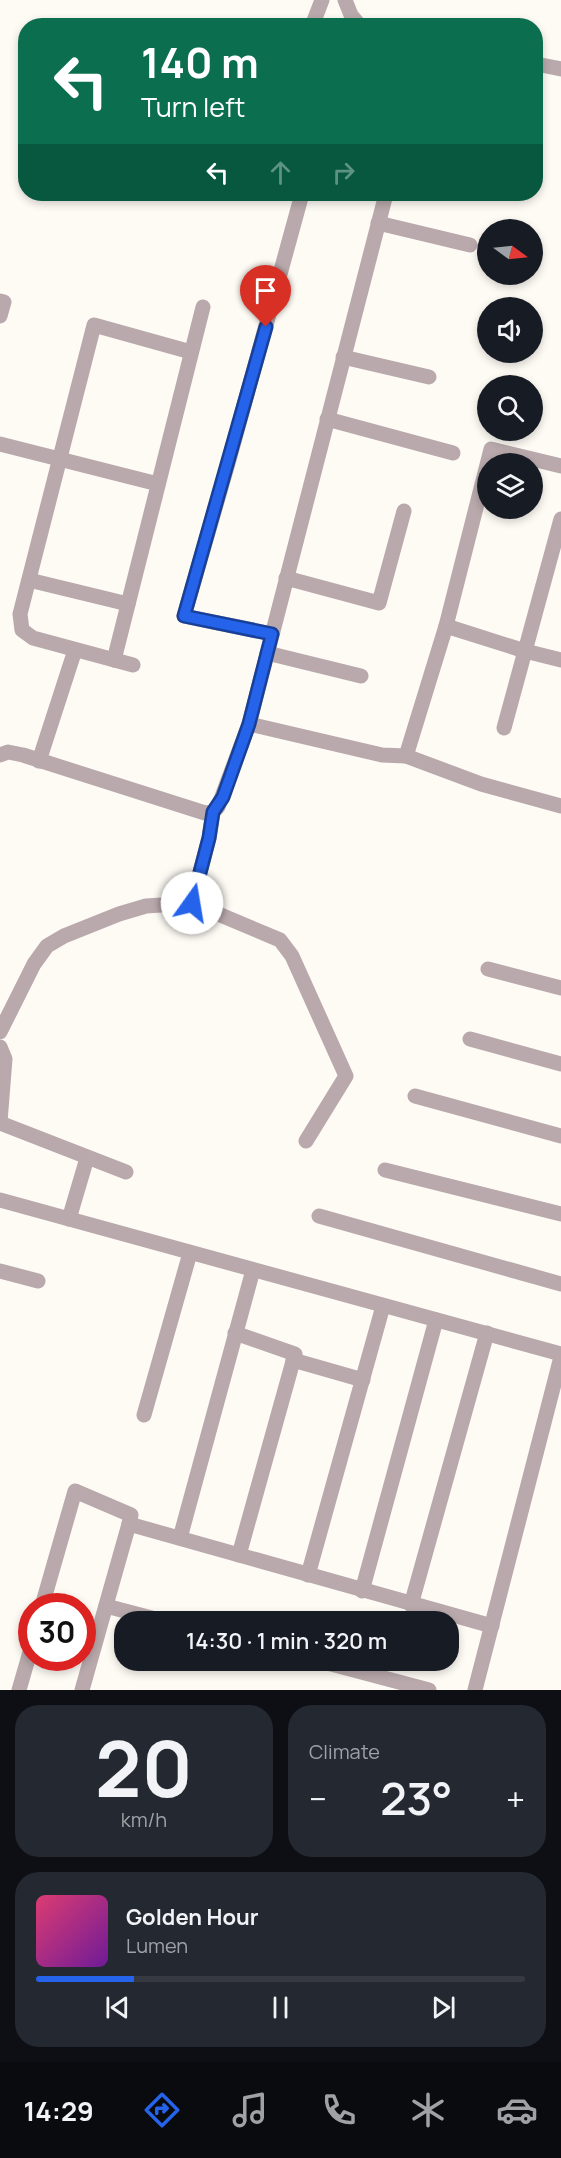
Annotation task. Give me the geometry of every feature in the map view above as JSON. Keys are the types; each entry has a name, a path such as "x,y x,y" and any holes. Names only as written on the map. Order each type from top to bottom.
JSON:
{"street":[{"path":"315,18 322,0"},
{"path":"345,0 353,18"},
{"path":"543,65 561,69"},
{"path":"272,634 184,616 230,460 300,201"},
{"path":"192,903 209,838 213,812 223,797 249,724 384,201"},
{"path":"378,223 470,245"},
{"path":"0,301 4,302 0,316"},
{"path":"114,660 203,307"},
{"path":"133,665 33,638 22,630 20,614 94,325 191,352"},
{"path":"344,357 429,378"},
{"path":"327,419 453,453"},
{"path":"0,444 158,484"},
{"path":"406,756 446,626 490,449 561,466"},
{"path":"286,578 379,603 404,511"},
{"path":"504,728 561,519"},
{"path":"29,580 128,604"},
{"path":"446,626 561,660"},
{"path":"39,761 75,650"},
{"path":"267,652 361,676"},
{"path":"249,724 382,755 406,756 481,784 561,806"},
{"path":"0,755 8,752 205,813 213,812"},
{"path":"0,1032 34,964 47,946 64,936 119,914 146,906 192,903 280,940 292,956 346,1076 306,1141"},
{"path":"488,969 561,988"},
{"path":"470,1039 560,1062"},
{"path":"0,1047 5,1059 0,1123 126,1172"},
{"path":"415,1096 561,1136"},
{"path":"69,1219 87,1158"},
{"path":"386,1170 561,1214"},
{"path":"0,1200 561,1355 475,1690"},
{"path":"319,1216 561,1284"},
{"path":"144,1415 190,1253"},
{"path":"180,1538 252,1270"},
{"path":"0,1271 38,1281"},
{"path":"308,1575 383,1305"},
{"path":"362,1591 436,1320"},
{"path":"236,1333 295,1354 239,1555"},
{"path":"411,1605 487,1334"},
{"path":"293,1360 363,1380"},
{"path":"46,1593 75,1491 131,1515 106,1606 88,1689"},
{"path":"129,1524 492,1626"},
{"path":"106,1606 125,1611"},
{"path":"19,1690 24,1671"},
{"path":"357,1671 429,1690"}],"route":[{"path":"192,903 209,838 213,812 223,797 249,724 272,634 184,616 266,327"}]}
